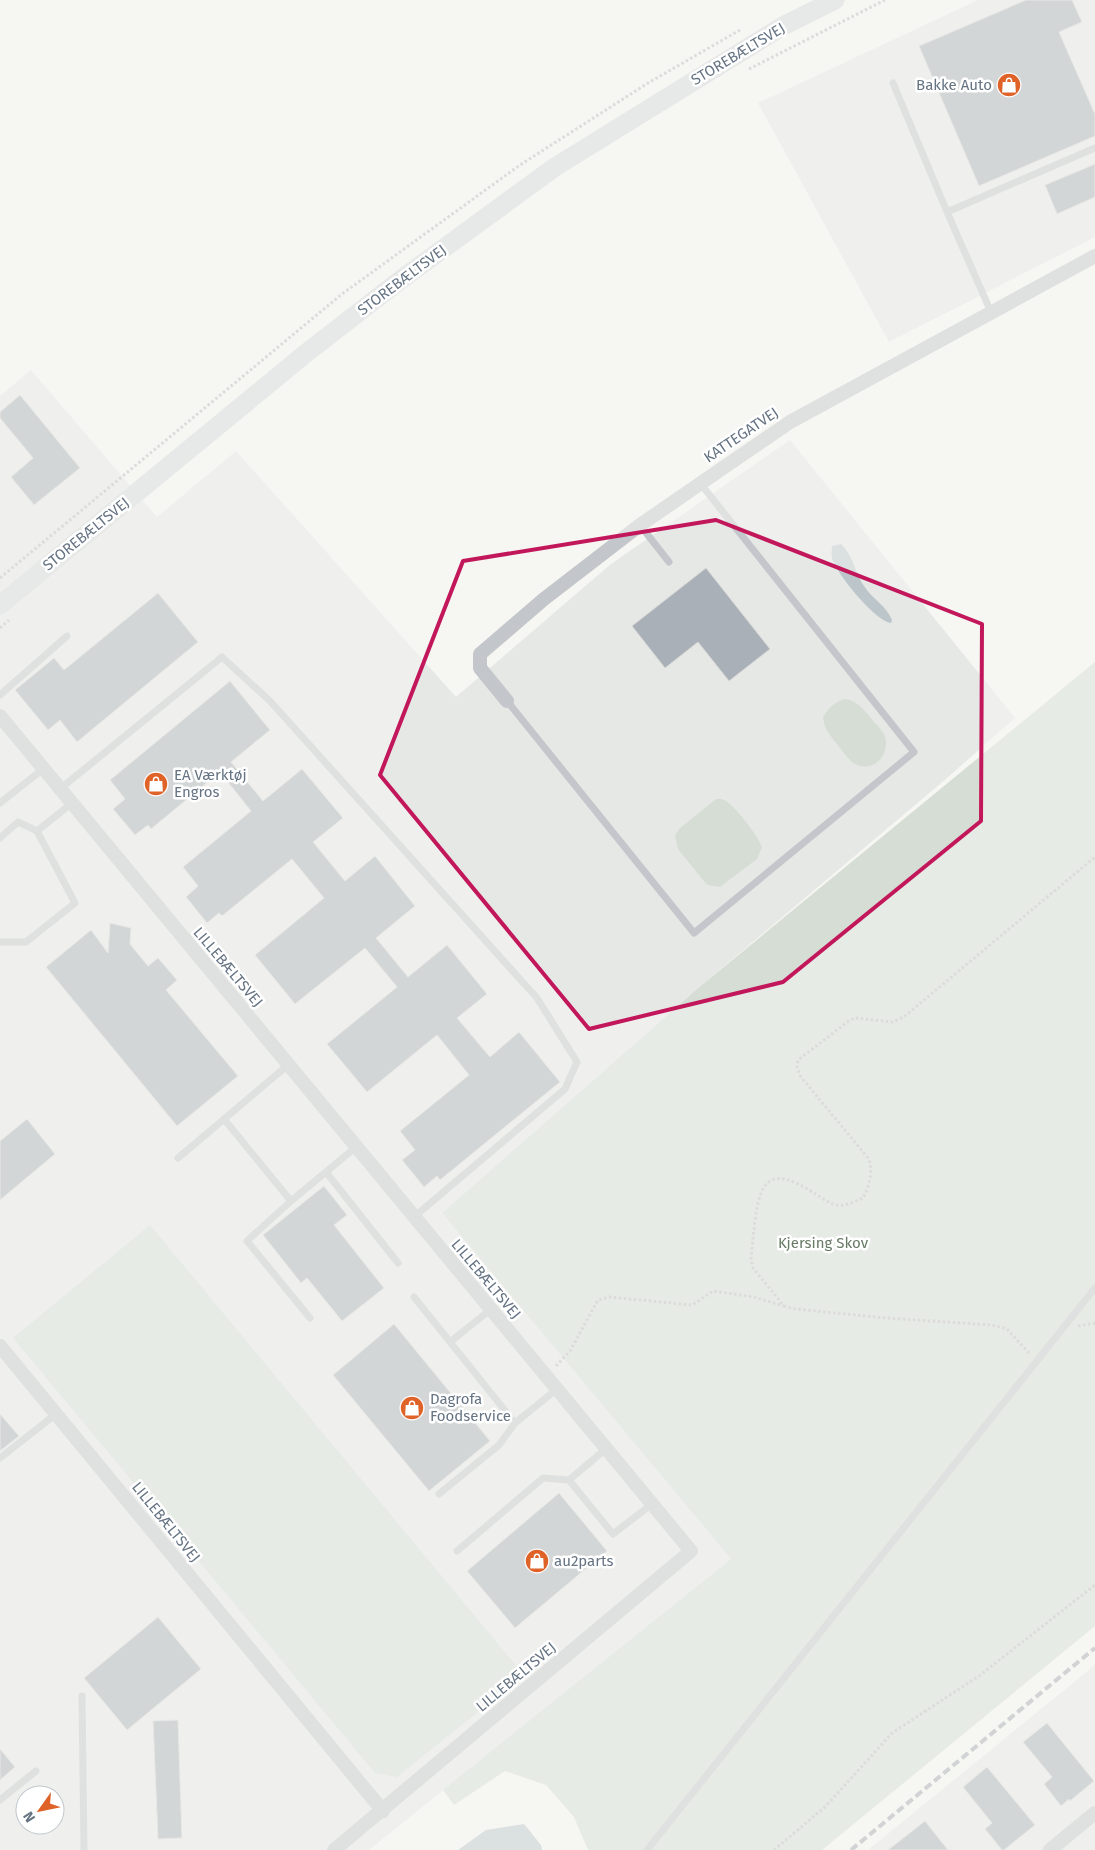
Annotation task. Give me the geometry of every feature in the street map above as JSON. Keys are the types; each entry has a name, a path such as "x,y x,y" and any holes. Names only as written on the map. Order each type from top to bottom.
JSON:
{"street":[{"name":"STOREBÆLTSVEJ","path":"8,610 305,354 399,281 555,167 783,26 835,0"},
{"name":"KATTEGATVEJ","path":"507,701 480,668 480,654 544,599 640,525 790,422 1095,256"},
{"name":"LILLEBÆLTSVEJ","path":"0,716 691,1551 383,1811 334,1850"},
{"name":"LILLEBÆLTSVEJ","path":"0,1346 383,1811"},
{"path":"1050,1850 1095,1813"}],"lane":[{"path":"893,83 946,212 991,312"},
{"path":"946,212 1095,148"},
{"path":"507,701 694,933 914,752 700,482"},
{"path":"640,525 669,562"},
{"path":"0,695 67,636"},
{"path":"60,789 222,657 270,701 536,998 577,1062 565,1089 414,1218"},
{"path":"0,803 43,769"},
{"path":"37,831 72,803"},
{"path":"0,838 18,822 37,831 75,903 26,942 0,942"},
{"path":"178,1158 288,1065"},
{"path":"224,1120 290,1201"},
{"path":"310,1318 247,1241 290,1201 356,1147"},
{"path":"326,1172 398,1263"},
{"path":"647,1850 1095,1288"},
{"path":"414,1297 515,1423"},
{"path":"450,1342 490,1310"},
{"path":"439,1494 499,1444 515,1423 557,1389"},
{"path":"0,1458 56,1414"},
{"path":"457,1551 544,1478 570,1480 607,1448"},
{"path":"570,1480 613,1534 652,1504"},
{"path":"82,1696 84,1850"},
{"path":"0,1800 36,1770"}],"path":[{"path":"748,70 885,0"},
{"path":"0,628 8,610"},
{"path":"784,1306 753,1268 751,1258 760,1195 765,1185 772,1180 788,1180 810,1189 834,1205 847,1205 863,1198 868,1187 871,1164 801,1076 797,1067 798,1060 850,1020 855,1018 893,1022 905,1016 1095,857"},
{"path":"546,1376 570,1351 598,1300 609,1297 692,1305 713,1291 754,1297 795,1309 886,1318 992,1325 1008,1329 1036,1361"},
{"path":"774,1850 826,1806 892,1733 979,1676 1095,1585"}],"highlighted area":[{"path":"716,520 982,624 981,821 783,982 589,1029 380,775 463,561"}],"shaded area":[{"path":"978,0 1095,0 1095,237 889,342 758,103"},
{"path":"31,370 157,517 236,451 456,697 611,564 790,440 1015,718 947,778 697,989 442,1213 731,1559 369,1850 0,1850 0,396"},
{"path":"841,544 848,553 864,586 883,606 892,620 891,623 866,606 848,585 835,565 832,558 832,546"},
{"path":"1095,1665 1095,1850 868,1850"},
{"path":"524,1824 541,1845 542,1850 458,1850 486,1830"}],"green space":[{"name":"Kjersing Skov","path":"1095,662 1095,1626 822,1850 588,1850 574,1817 546,1785 505,1771 454,1805 443,1790 731,1559 442,1213 697,989"},
{"path":"845,699 861,707 884,734 886,748 880,760 875,764 862,766 852,762 826,728 823,717 832,706"},
{"path":"716,799 723,799 734,807 751,828 762,847 757,859 720,887 708,885 703,880 678,849 675,836 679,829"},
{"path":"150,1225 524,1675 397,1777 375,1773 13,1338"}],"building":[{"name":"Bakke Auto","path":"1026,0 1072,0 1082,22 1059,32 1095,114 1095,136 979,186 919,46"},
{"path":"1095,164 1095,197 1057,214 1045,185"},
{"path":"20,395 80,468 34,505 11,477 33,458 0,418 0,412"},
{"path":"706,568 770,649 729,681 698,642 665,668 632,626"},
{"path":"158,593 198,642 77,742 60,720 48,730 15,690 54,658 64,670"},
{"path":"230,681 270,730 231,762 263,801 302,769 343,818 313,842 345,881 375,856 415,906 376,938 408,977 447,945 487,994 457,1018 490,1057 519,1032 560,1082 440,1180 437,1176 424,1187 402,1160 415,1150 400,1131 469,1075 437,1035 367,1092 327,1044 397,987 365,948 295,1004 255,955 324,898 292,859 222,916 219,913 207,923 186,897 198,886 183,867 251,811 220,772 151,829 148,825 135,835 113,809 125,799 110,780"},
{"path":"110,923 131,928 130,944 148,966 158,958 177,980 166,990 238,1076 177,1126 46,967 91,930 108,953"},
{"path":"27,1119 55,1154 0,1200 0,1141"},
{"path":"324,1186 347,1215 334,1225 384,1288 342,1321 307,1278 301,1283 263,1235"},
{"name":"Dagrofa Foodservice","path":"394,1324 490,1441 429,1491 333,1375"},
{"path":"0,1414 19,1436 0,1451"},
{"name":"au2parts","path":"559,1493 607,1551 515,1628 467,1571"},
{"path":"158,1617 201,1669 127,1730 84,1678"},
{"path":"178,1720 182,1838 158,1839 153,1721"},
{"path":"1047,1723 1094,1781 1061,1806 1044,1784 1052,1777 1023,1742"},
{"path":"0,1749 15,1767 0,1780"},
{"path":"987,1767 1035,1825 1004,1850 985,1829 992,1823 963,1787"},
{"path":"925,1821 948,1850 888,1850"}],"railway":[{"path":"851,1850 1095,1648"}],"place":[{"name":"Bakke Auto","path":"1009,85"},
{"name":"EA Værktøj Engros","path":"156,784"},
{"name":"Dagrofa Foodservice","path":"412,1408"},
{"name":"au2parts","path":"537,1561"}]}
